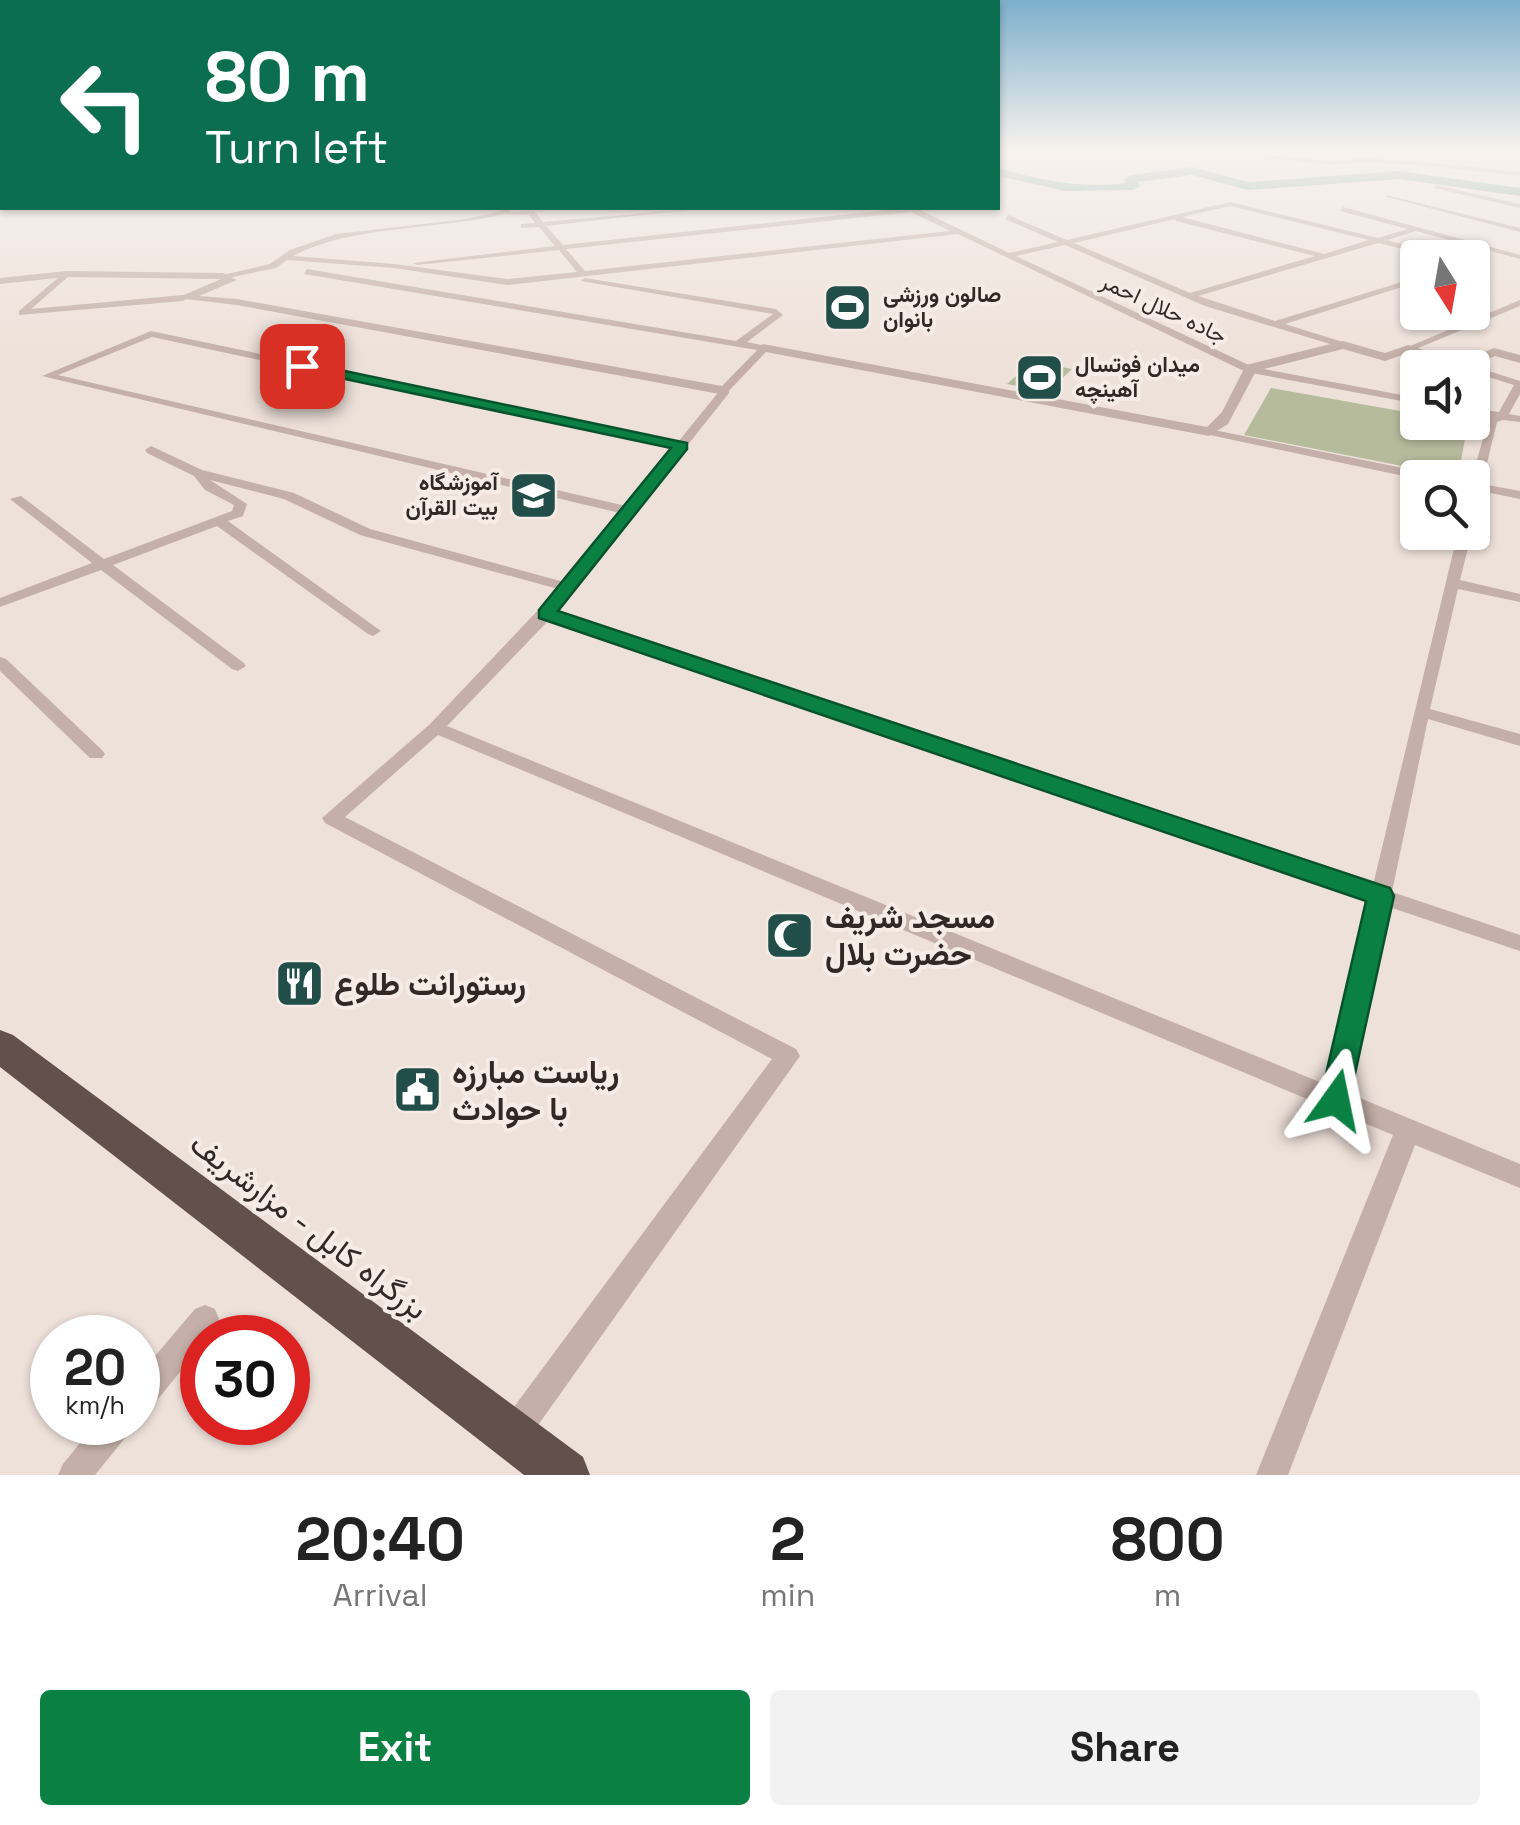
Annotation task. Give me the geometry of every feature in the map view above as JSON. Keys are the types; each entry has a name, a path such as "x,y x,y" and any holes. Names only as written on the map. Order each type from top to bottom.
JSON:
{"highway":[{"name":"بزرگراه کابل - مزارشریف","path":"0,1046 565,1475"}],"street":[{"path":"289,258 292,252 306,246 350,233 476,219"},
{"path":"537,219 584,275"},
{"path":"524,226 593,219"},
{"path":"394,266 821,219"},
{"name":"جاده حلال احمر","path":"931,219 1250,370 1400,398"},
{"path":"1012,219 1190,296 1385,357 1520,303"},
{"path":"1008,256 1170,219"},
{"path":"1177,219 1324,256"},
{"path":"1291,219 1400,245"},
{"path":"1381,219 1520,257"},
{"path":"1477,219 1520,230"},
{"path":"1190,296 1416,228"},
{"path":"0,281 66,274 223,276 273,266 289,258 394,266 506,282 958,232"},
{"path":"1490,255 1520,246"},
{"path":"306,272 763,348 1400,471"},
{"path":"66,274 22,313 184,298 237,302 725,391"},
{"path":"184,298 232,280 223,276"},
{"path":"565,278 776,312 778,315 738,344"},
{"path":"1276,325 1400,285"},
{"path":"1499,312 1520,317"},
{"path":"629,511 47,376 151,334 681,446"},
{"path":"1209,432 1218,428 1229,412 1250,370 1269,361 1344,345"},
{"path":"512,1434 788,1056 332,818 436,728 546,614 763,348"},
{"path":"1490,354 1520,358"},
{"path":"1482,460 1492,420 1502,416 1520,384 1490,375"},
{"path":"1490,414 1520,419"},
{"path":"152,450 198,473 288,496 366,532 568,587"},
{"path":"0,604 238,513 241,504 210,487 198,473"},
{"path":"1490,492 1520,495"},
{"path":"16,499 238,666"},
{"path":"218,520 373,631"},
{"path":"1336,1100 1461,550"},
{"path":"1453,583 1520,598"},
{"path":"546,614 1520,944"},
{"path":"0,662 96,754"},
{"path":"1421,712 1520,740"},
{"path":"436,728 1520,1176"},
{"path":"1272,1475 1408,1130"},
{"path":"160,1373 180,1349"},
{"path":"74,1475 99,1445"}],"green space":[{"name":"میدان فوتسال آهینچه","path":"1032,362 1072,369 1048,392 1007,384"},
{"path":"1271,388 1400,411 1400,440 1465,440 1461,460 1400,460 1400,466 1244,435"}],"place":[{"name":"صالون ورزشی بانوان","path":"848,307"},
{"name":"میدان فوتسال آهینچه","path":"1040,377"},
{"name":"آموزشگاه بیت القرآن","path":"533,495"},
{"name":"مسجد شریف حضرت بلال","path":"790,935"},
{"name":"رستورانت طلوع","path":"299,984"},
{"name":"ریاست مبارزه با حوادث","path":"417,1090"}],"route":[{"path":"302,366 681,446 546,614 1381,896 1336,1100"}]}
